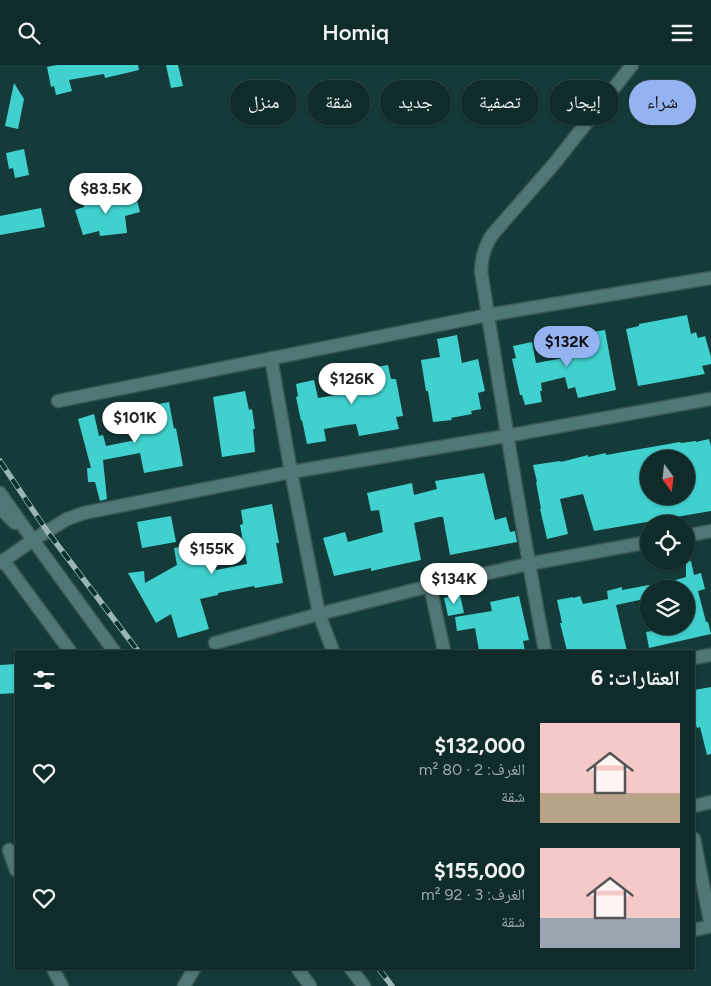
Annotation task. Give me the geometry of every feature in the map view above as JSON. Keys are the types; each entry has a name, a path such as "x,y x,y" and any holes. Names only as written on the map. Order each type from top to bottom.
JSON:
{"street":[{"path":"545,650 506,436 481,271 482,259 485,246 492,235 560,157 632,65"},
{"path":"58,401 488,315 711,277"},
{"path":"271,358 319,614 333,650"},
{"path":"69,650 2,562 31,537 68,519 84,513 291,472 711,399"},
{"path":"0,493 113,650"},
{"path":"0,509 31,537"},
{"path":"695,534 711,531"},
{"path":"215,643 430,586 640,544"},
{"path":"430,586 444,650"},
{"path":"695,658 711,655"},
{"path":"695,805 711,803"},
{"path":"695,844 711,926 695,930"},
{"path":"8,850 15,868"},
{"path":"54,970 62,986"},
{"path":"184,986 193,970"},
{"path":"299,970 310,986"},
{"path":"353,970 364,986"}],"building":[{"path":"57,65 138,65 139,70 105,78 104,74 69,80 72,91 56,95 54,86 51,87 47,67"},
{"path":"166,65 178,65 183,86 171,88"},
{"path":"14,83 24,99 18,129 5,126"},
{"path":"24,149 29,175 15,178 13,168 9,169 6,153"},
{"path":"106,195 107,202 136,196 140,212 125,216 127,233 100,236 99,231 83,235 75,210 84,207 83,200"},
{"path":"41,208 45,227 0,235 0,216"},
{"path":"687,315 691,334 696,332 698,338 705,336 711,364 702,366 705,374 638,386 626,329 639,326 639,324"},
{"path":"605,330 616,390 578,398 575,387 568,389 565,377 541,383 542,402 525,405 522,395 520,395 512,359 516,358 513,346 532,342 536,363 569,357 566,336"},
{"path":"457,335 462,363 478,359 485,391 478,393 481,409 471,411 472,414 451,418 452,420 433,422 421,360 440,357 437,339"},
{"path":"388,365 391,379 396,379 403,416 396,417 399,429 359,436 356,424 347,425 324,429 326,441 307,444 296,397 298,396 296,384 314,380 318,398 350,393 347,372"},
{"path":"245,391 249,410 252,409 255,429 253,429 255,452 222,457 213,397"},
{"path":"169,402 183,466 144,473 140,453 103,460 107,499 100,501 95,482 88,482 87,468 91,468 78,419 94,414 99,436 103,435 106,446 136,440 131,409"},
{"path":"709,439 711,446 711,511 688,515 640,515 640,523 594,531 583,494 560,499 568,534 547,539 533,465 561,462 588,455 588,457 606,453 606,455"},
{"path":"484,473 495,520 506,517 510,532 515,531 517,542 450,555 443,517 439,517 414,523 421,560 371,571 371,568 334,576 323,538 345,532 348,542 383,532 379,510 371,511 367,493 412,483 414,495 437,489 435,481"},
{"path":"272,504 279,543 276,543 283,583 255,588 254,586 218,593 218,595 200,599 209,629 178,638 171,614 156,623 128,573 144,571 145,583 177,565 174,548 199,544 201,553 208,551 209,560 214,559 216,570 247,564 240,525 243,524 241,510"},
{"path":"171,516 176,542 142,548 137,522"},
{"path":"686,570 693,570 694,575 701,573 705,589 698,591 711,634 649,648 647,635 695,635 695,580 676,580 686,577"},
{"path":"622,587 622,590 640,587 640,600 616,605 627,650 567,650 557,600 580,596 583,604 608,599 607,591"},
{"path":"460,595 464,613 448,616 444,598"},
{"path":"519,596 529,640 523,641 525,650 479,650 475,628 457,631 455,617 492,611 490,602"},
{"path":"15,664 15,693 0,694 0,665"},
{"path":"711,687 711,754 707,755 700,727 697,728 695,722 695,690"}],"railway":[{"path":"0,461 47,531 137,650"},
{"path":"380,970 392,986"}]}
